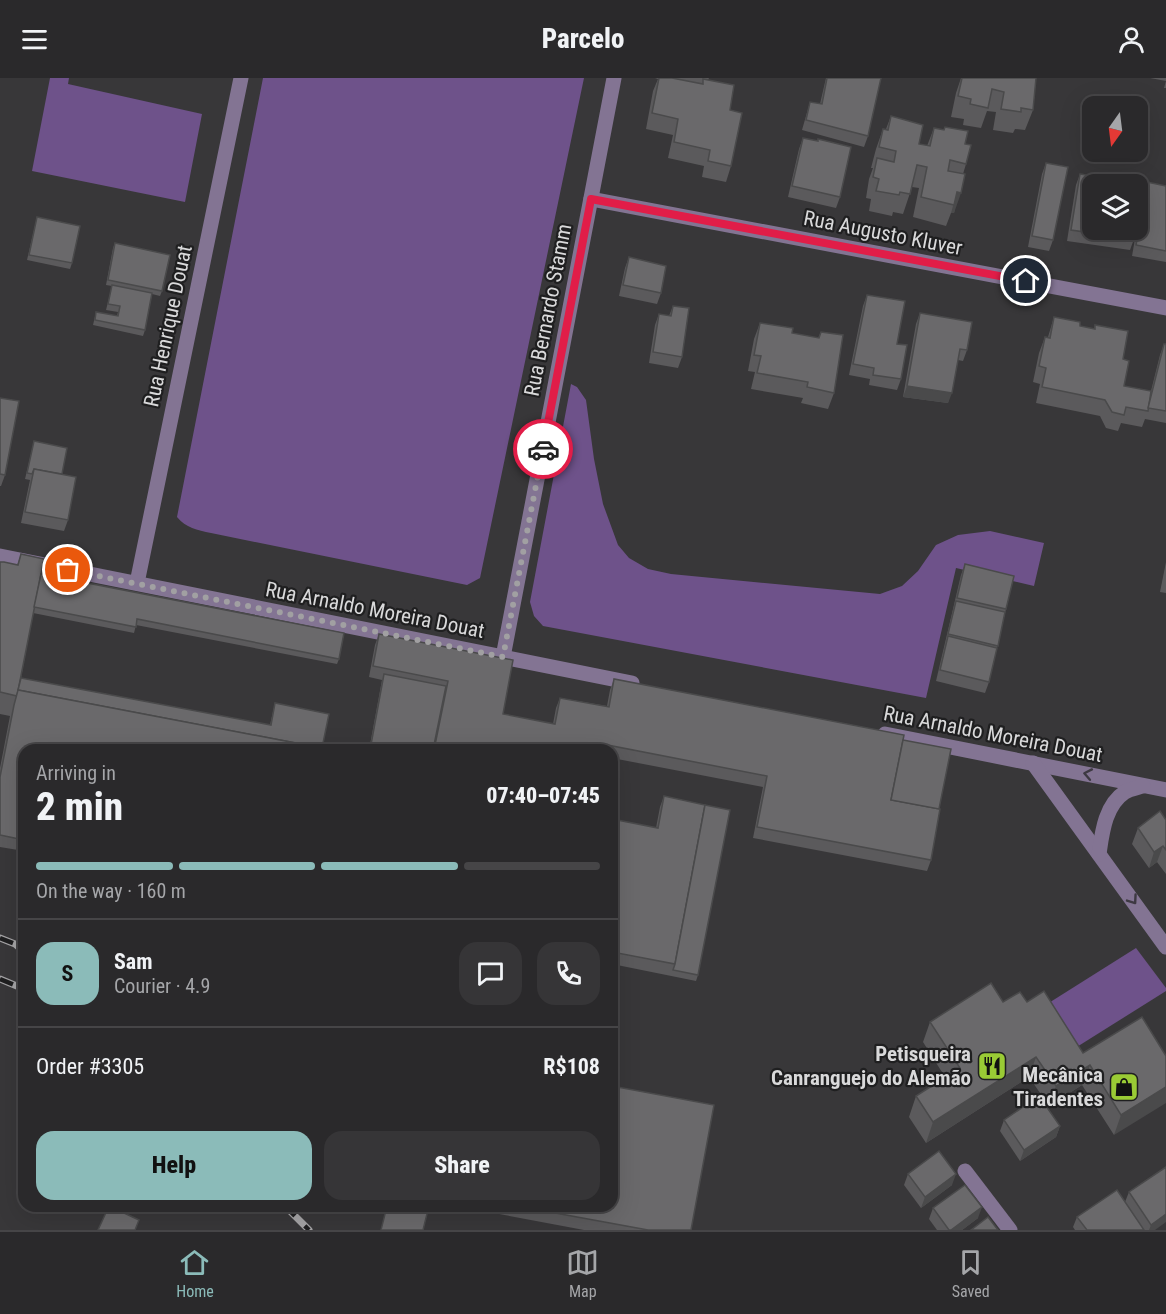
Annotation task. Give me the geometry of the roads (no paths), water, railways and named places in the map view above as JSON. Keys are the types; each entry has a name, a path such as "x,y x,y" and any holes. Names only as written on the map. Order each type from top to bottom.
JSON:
{"street":[{"name":"Rua Henrique Douat","path":"137,583 241,78"},
{"name":"Rua Bernardo Stamm","path":"503,657 614,78"},
{"name":"Rua Augusto Kluver","path":"591,199 1166,308"},
{"name":"Rua Arnaldo Moreira Douat","path":"0,556 641,685"},
{"name":"Rua Arnaldo Moreira Douat","path":"872,731 1166,790"},
{"path":"1033,763 1166,947"},
{"path":"1099,854 1105,822 1112,806 1125,793 1143,786"},
{"path":"965,1171 1010,1230"}],"railway":[{"path":"0,938 18,947"},
{"path":"0,979 18,986"},
{"path":"291,1212 309,1230"}],"place":[{"name":"Petisqueira Canranguejo do Alemão","path":"992,1066"},
{"name":"Mecânica Tiradentes","path":"1124,1087"}]}
